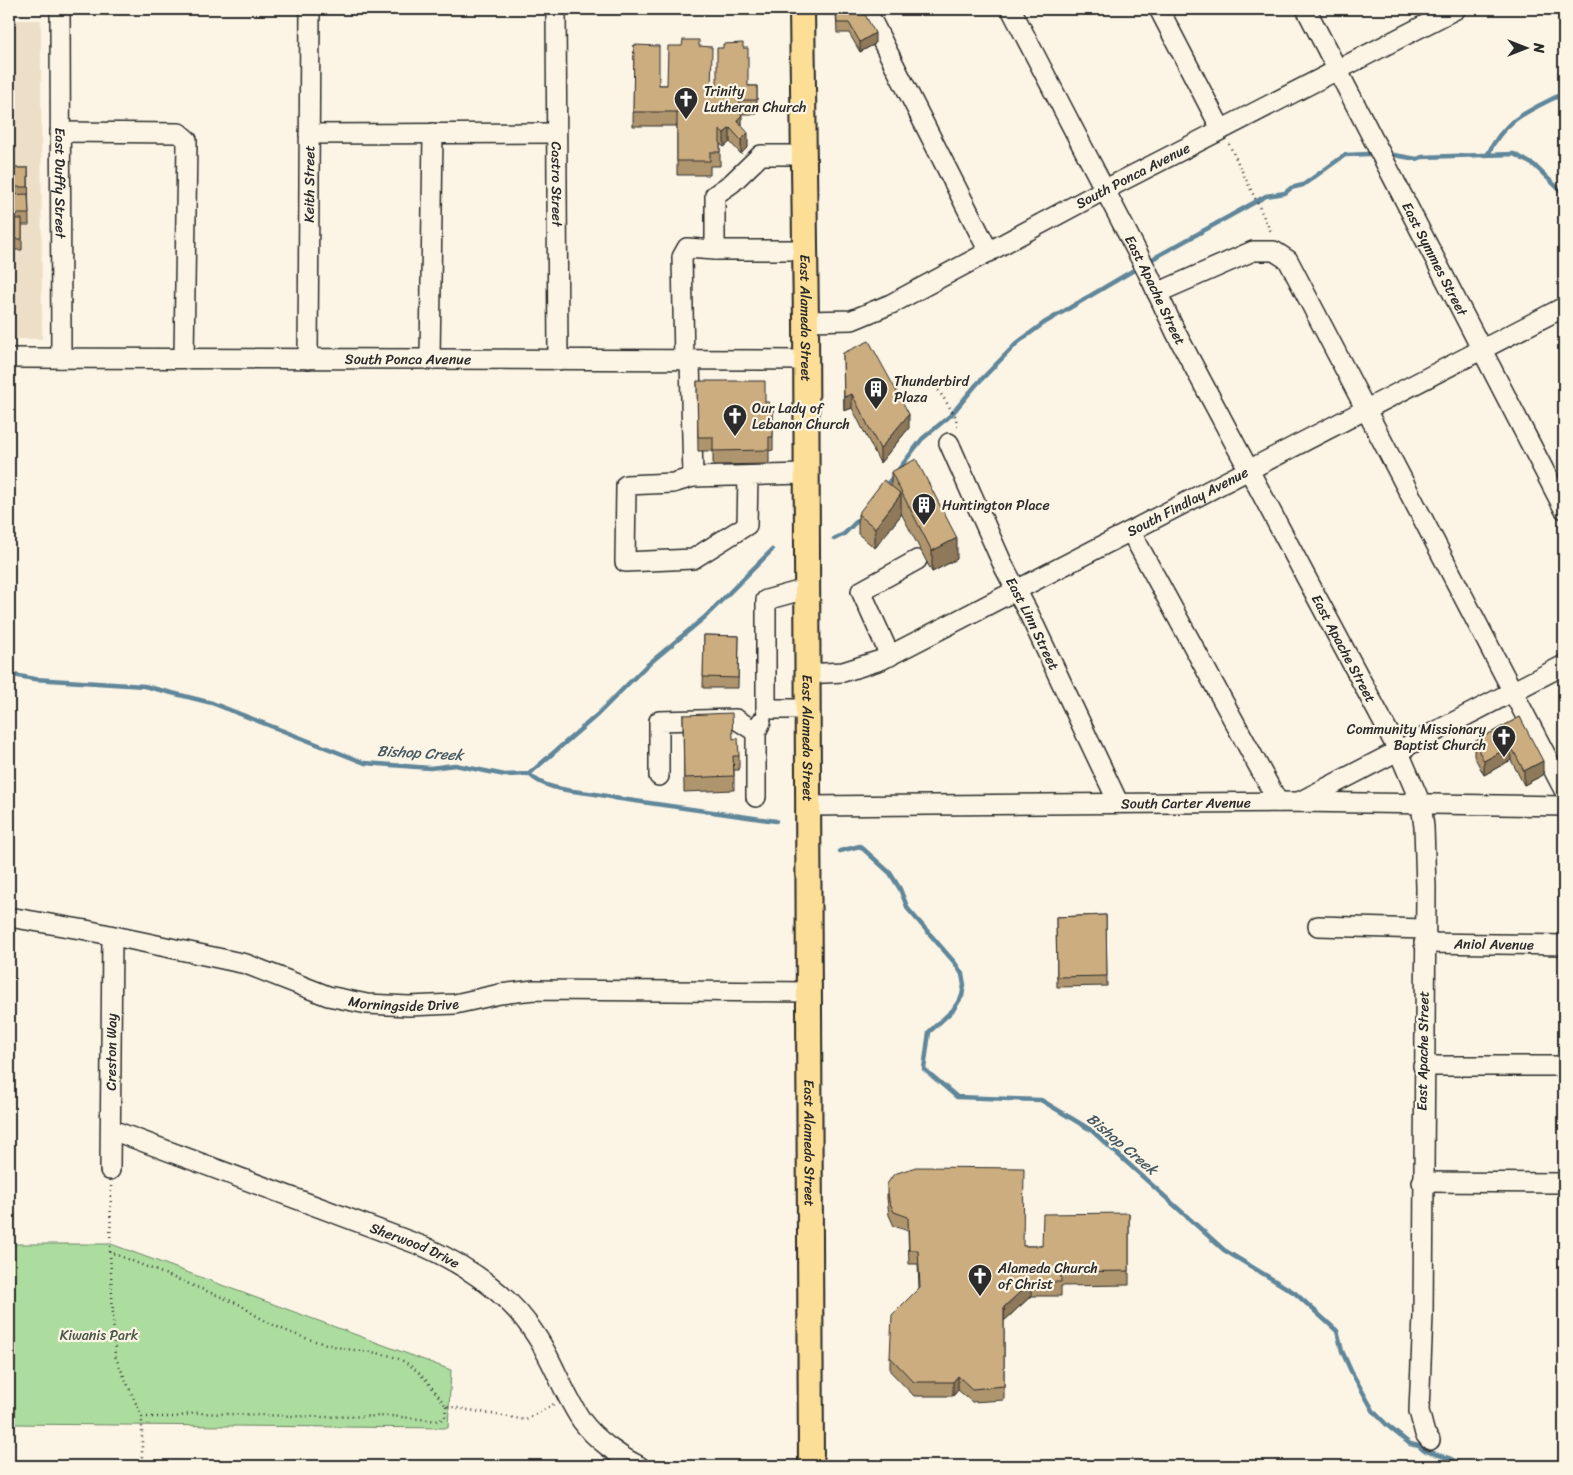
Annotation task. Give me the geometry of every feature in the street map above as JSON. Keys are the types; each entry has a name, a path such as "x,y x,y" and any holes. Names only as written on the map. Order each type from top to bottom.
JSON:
{"main road":[{"name":"East Alameda Street","path":"802,9 806,320 806,709 811,1466"}],"street":[{"name":"East Duffy Street","path":"60,9 61,358"},
{"name":"Keith Street","path":"308,360 310,9"},
{"name":"Castro Street","path":"556,9 558,360"},
{"path":"866,9 989,252"},
{"name":"East Apache Street","path":"1010,9 1250,471 1398,750 1421,804 1425,835 1425,936 1422,1182 1423,1316 1419,1411 1425,1434 1430,1440"},
{"path":"1159,9 1225,136"},
{"name":"East Symmes Street","path":"1306,9 1564,509"},
{"name":"South Ponca Avenue","path":"806,320 879,319 989,252 1104,190 1225,136 1336,69 1454,9"},
{"path":"60,132 179,133 187,140 184,358"},
{"path":"430,360 433,133"},
{"path":"309,134 556,133"},
{"path":"715,250 715,195 732,183 761,155 804,155"},
{"path":"693,477 682,257 687,248 715,250 805,250"},
{"path":"1157,293 1253,251 1264,250 1281,254 1295,271 1564,790"},
{"name":"South Findlay Avenue","path":"806,674 843,672 890,656 1367,411 1564,307"},
{"name":"South Ponca Avenue","path":"9,358 806,360"},
{"name":"East Linn Street","path":"949,443 1017,592 1118,802"},
{"path":"748,476 747,525 693,559 625,562 626,485 673,483 693,477 805,474"},
{"path":"1131,532 1278,802"},
{"path":"890,656 861,591 917,560"},
{"path":"756,797 756,732 766,709 766,600 806,589"},
{"path":"1298,802 1564,666"},
{"path":"766,709 806,709"},
{"path":"659,776 659,722 736,719 756,732"},
{"name":"South Carter Avenue","path":"807,806 1118,802 1298,802 1564,806"},
{"name":"Morningside Drive","path":"9,917 246,964 328,996 385,1006 455,1004 508,992 534,990 809,992"},
{"name":"Aniol Avenue","path":"1318,926 1425,936 1564,944"},
{"name":"Creston Way","path":"110,1170 112,1130 112,936"},
{"path":"1423,1066 1564,1066"},
{"name":"Sherwood Drive","path":"112,1130 425,1247 453,1260 485,1281 513,1306 536,1335 586,1426 618,1461 638,1466"},
{"path":"1422,1182 1564,1183"}],"path":[{"path":"1225,136 1281,254"},
{"path":"912,385 922,382 935,385 956,417"},
{"path":"110,1170 110,1252 115,1356 142,1417 142,1466"},
{"path":"110,1252 241,1305 254,1315 302,1336 328,1345 391,1356 404,1362 430,1385 446,1406 445,1417 439,1421 391,1416 324,1417 196,1413 175,1417 142,1417"},
{"path":"446,1406 526,1420 569,1397"}],"shaded area":[{"path":"9,20 41,20 42,339 9,339"}],"green space":[{"name":"Kiwanis Park","path":"9,1244 111,1244 451,1370 448,1428 13,1424 9,1328"}],"building":[{"path":"841,9 862,9 875,33 860,42 849,23 837,23 836,11"},
{"name":"Trinity Lutheran Church","path":"683,40 699,40 699,46 712,47 711,94 716,90 717,85 717,48 723,48 723,44 743,43 743,48 748,48 748,86 757,86 757,100 740,100 739,112 742,115 737,120 748,133 741,140 730,128 724,133 720,130 720,152 710,152 710,161 677,161 677,112 633,112 634,45 659,46 659,85 667,85 668,46 682,46"},
{"path":"9,168 28,168 28,187 9,187"},
{"path":"28,194 29,214 9,214 9,195"},
{"path":"9,219 22,219 22,239 9,239"},
{"name":"Thunderbird Plaza","path":"869,341 909,414 880,449 852,394 844,397 843,353"},
{"name":"Our Lady of Lebanon Church","path":"697,381 765,381 765,402 769,402 769,410 773,410 773,437 769,437 769,450 713,451 713,437 698,437"},
{"path":"916,459 957,538 932,551 891,472"},
{"path":"884,480 901,494 875,528 858,514"},
{"path":"704,635 739,636 738,678 703,677"},
{"path":"732,713 733,739 738,738 739,756 733,756 734,776 684,778 683,715"},
{"path":"1520,717 1543,761 1524,771 1511,746 1484,761 1474,742"},
{"path":"1106,915 1107,976 1057,977 1056,917"},
{"path":"916,1167 1024,1168 1023,1246 1042,1246 1043,1214 1129,1213 1129,1271 1061,1272 1061,1282 1031,1282 1004,1307 1004,1386 972,1389 958,1376 953,1382 914,1382 890,1357 892,1315 920,1287 918,1250 909,1250 908,1217 894,1212 889,1201 887,1184 894,1174"}],"waterway":[{"path":"1488,154 1502,132 1511,123 1530,110 1564,93"},
{"path":"1147,262 1266,196 1285,193 1291,188 1303,185 1345,155 1369,154"},
{"path":"1394,155 1417,159 1422,157 1514,154 1534,165 1564,194"},
{"path":"885,487 922,439 951,415 976,385 1017,343 1044,323 1139,267"},
{"path":"834,539 844,534 860,518"},
{"path":"529,774 597,715 645,667 705,617 772,550"},
{"name":"Bishop Creek","path":"9,674 34,679 144,686 212,703 365,763 430,768 455,765 505,775 529,774"},
{"name":"Bishop Creek","path":"529,774 547,785 558,788 614,798 776,821"},
{"name":"Bishop Creek","path":"840,851 860,846 890,873 900,889 908,909 955,963 962,974 964,985 962,996 953,1010 929,1032 924,1069 957,1097 1041,1100 1091,1130 1224,1250 1295,1293 1337,1331 1342,1351 1351,1371 1374,1412 1388,1426 1410,1444 1449,1458 1464,1466"}],"place":[{"name":"Trinity Lutheran Church","path":"686,120"},
{"name":"Thunderbird Plaza","path":"876,410"},
{"name":"Our Lady of Lebanon Church","path":"735,437"},
{"name":"Huntington Place","path":"924,526"},
{"name":"Community Missionary Baptist Church","path":"1504,758"},
{"name":"Alameda Church of Christ","path":"980,1297"}]}
